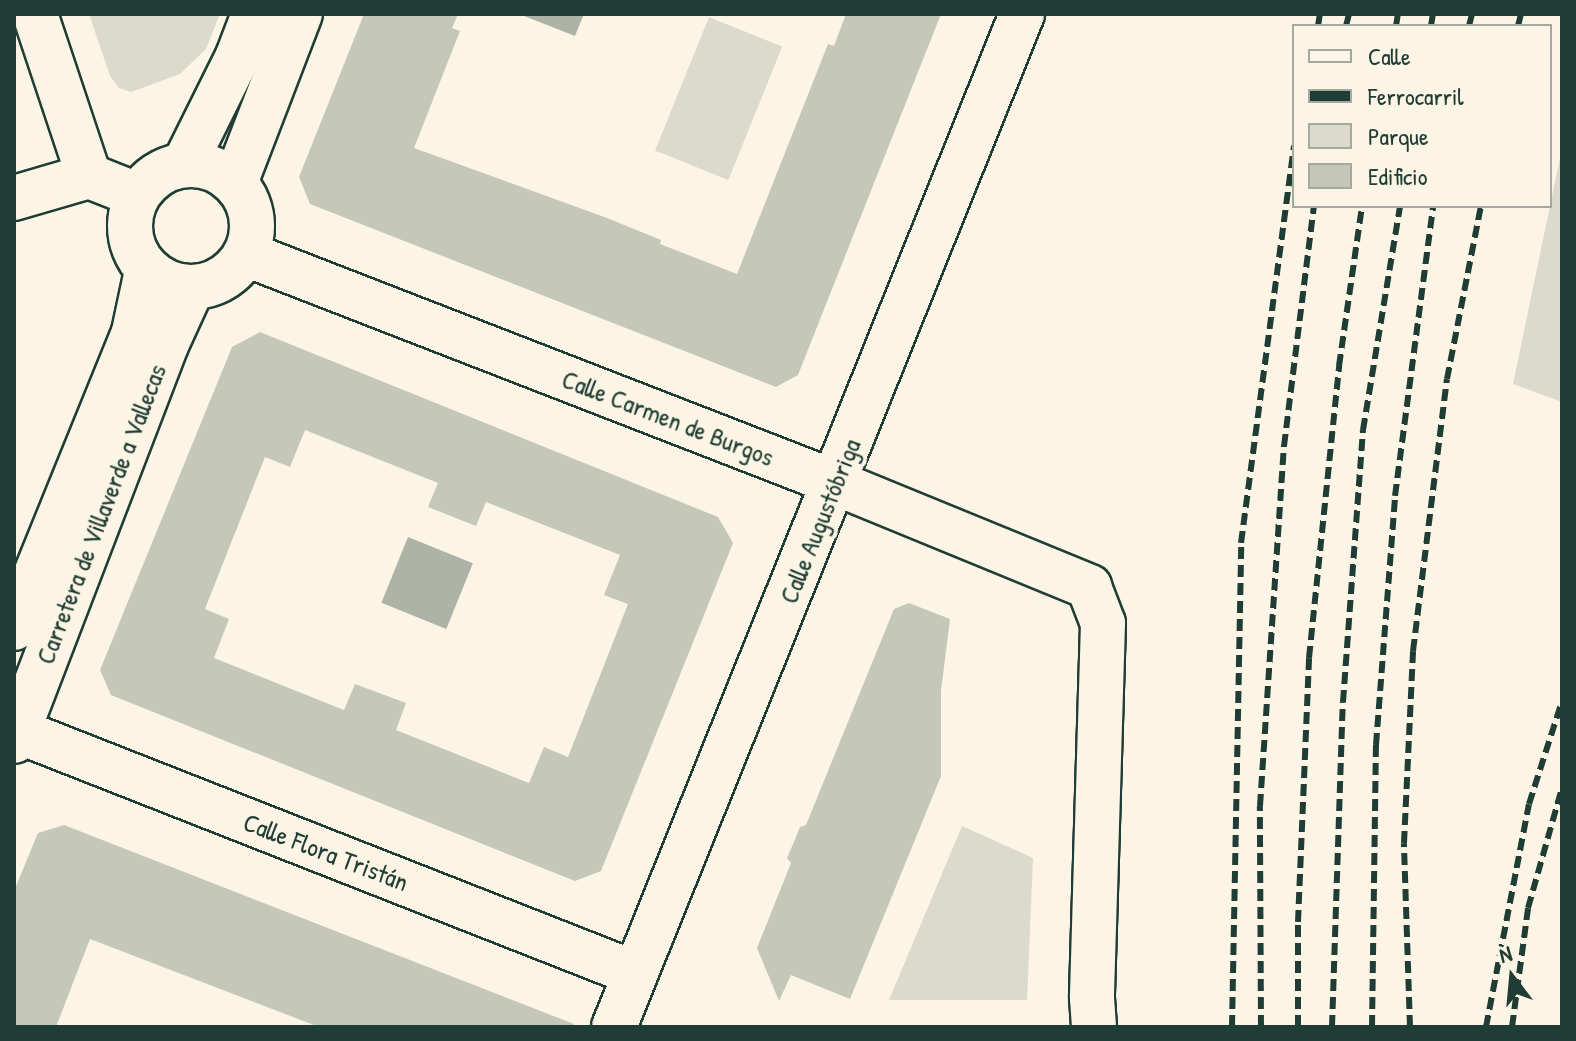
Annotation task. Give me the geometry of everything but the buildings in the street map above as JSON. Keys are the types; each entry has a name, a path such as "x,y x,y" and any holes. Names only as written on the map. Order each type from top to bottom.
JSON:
{"street":[{"path":"35,14 89,176"},
{"path":"184,165 238,56 254,14"},
{"path":"235,183 300,14"},
{"name":"Calle Augustóbriga","path":"614,1027 836,483 1022,14"},
{"path":"184,165 212,168 235,183 252,217 252,236 246,254 224,278 192,288 168,284 147,271 135,254 129,234 130,214 137,195 157,174 184,165"},
{"path":"14,198 89,176 137,195"},
{"name":"Calle Carmen de Burgos","path":"246,254 836,483 1089,587 1103,623 1092,998 1094,1027"},
{"name":"Carretera de Villaverde a Vallecas","path":"14,628 134,332 147,271"},
{"name":"Carretera de Villaverde a Vallecas","path":"16,736 166,345 192,288"},
{"name":"Calle Flora Tristán","path":"16,736 634,973"}],"green space":[{"path":"89,14 220,14 206,49 180,74 131,92 119,88 110,76"},
{"path":"709,17 782,47 728,180 655,151"},
{"path":"1562,148 1562,402 1513,384 1552,208"},
{"path":"962,826 1033,858 1027,1000 889,1000"}],"shaded area":[{"path":"519,14 584,14 575,36"},
{"path":"408,537 473,563 446,629 381,603"}],"railway":[{"path":"1318,24 1320,14"},
{"path":"1346,24 1349,14"},
{"path":"1396,24 1398,14"},
{"path":"1431,24 1433,14"},
{"path":"1470,24 1472,14"},
{"path":"1518,24 1521,14"},
{"path":"1232,1027 1241,543 1292,161"},
{"path":"1261,1027 1260,806 1284,446 1314,208"},
{"path":"1298,1027 1298,922 1309,658 1339,366 1362,208"},
{"path":"1332,1027 1343,702 1363,430 1400,208"},
{"path":"1372,1027 1376,745 1395,496 1433,208"},
{"path":"1410,1027 1404,843 1413,651 1447,379 1481,208"},
{"path":"1486,1027 1529,804 1562,701"},
{"path":"1512,1027 1528,908 1562,788"}]}
